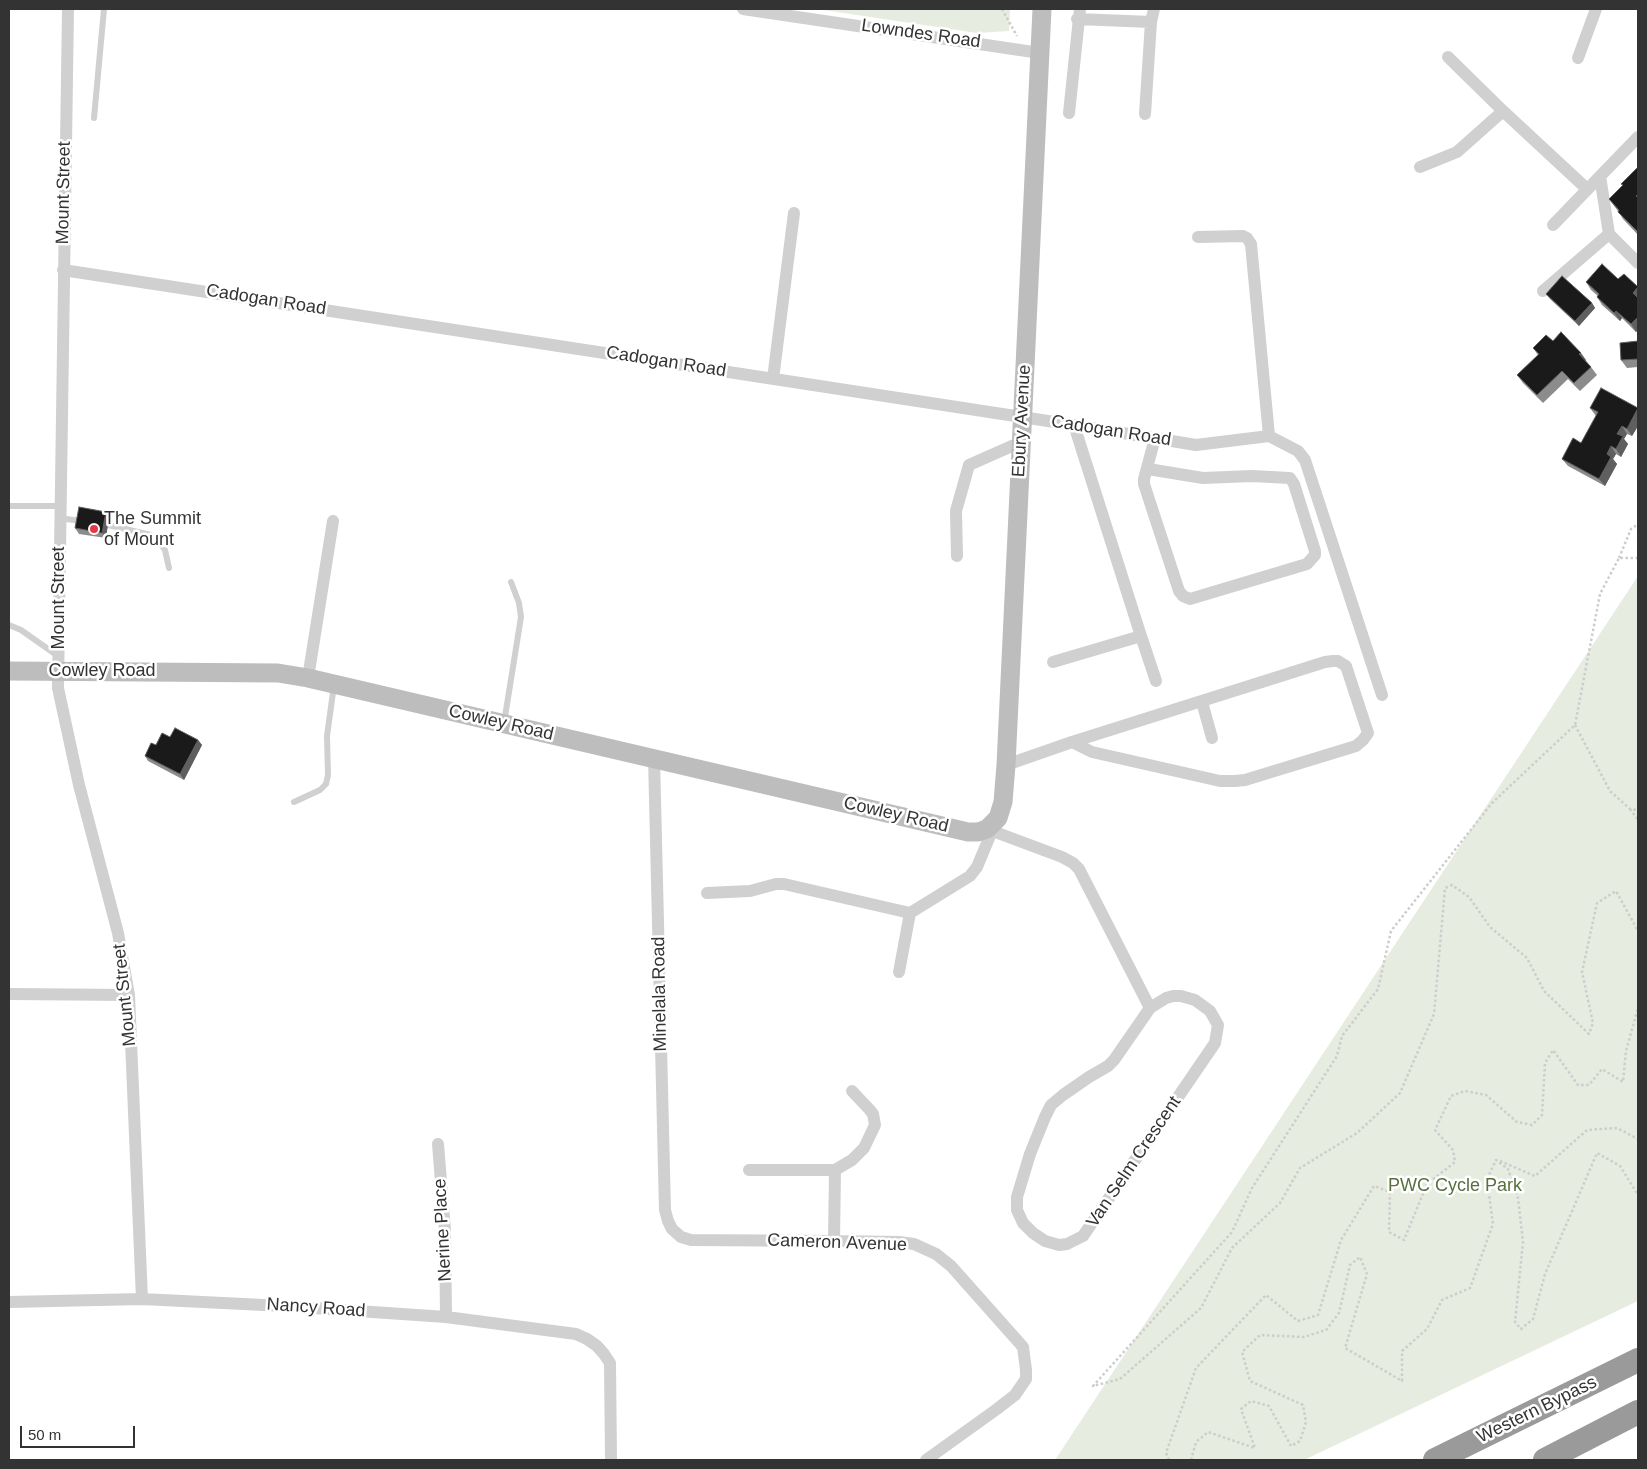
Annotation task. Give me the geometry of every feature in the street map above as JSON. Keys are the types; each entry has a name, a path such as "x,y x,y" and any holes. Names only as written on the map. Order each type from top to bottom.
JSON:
{"highway":[{"name":"Western Bypass","path":"1435,1460 1638,1360"},
{"path":"1545,1460 1638,1412"}],"street":[{"name":"Mount Street","path":"68,9 59,512 58,690 118,933 129,995 142,1299"},
{"name":"Lowndes Road","path":"742,9 1033,51"},
{"name":"Ebury Avenue","path":"990,830 998,818 1003,802 1006,765 1022,417 1033,51 1042,9"},
{"path":"1145,114 1151,22 1154,9"},
{"path":"1578,58 1596,9"},
{"path":"1069,113 1078,14 1151,22"},
{"path":"1448,57 1587,189"},
{"path":"1420,168 1457,152 1503,111"},
{"path":"1553,226 1638,137"},
{"path":"1600,176 1608,234 1638,263"},
{"path":"773,379 794,213"},
{"path":"1543,291 1608,234"},
{"path":"1198,237 1243,236 1251,244 1269,436 1298,451 1305,460 1382,695"},
{"name":"Cadogan Road","path":"63,270 1196,445 1269,436"},
{"path":"1074,425 1156,681"},
{"path":"1148,469 1203,478 1252,476 1290,478 1294,484 1315,555 1307,564 1190,599 1186,598 1179,591 1144,484 1155,438"},
{"path":"957,556 956,511 969,465 1021,442"},
{"path":"308,678 333,521"},
{"path":"1052,662 1141,636"},
{"path":"1006,765 1072,742 1325,662 1338,662 1346,666 1368,732 1356,746 1245,780 1235,781 1220,781 1092,752 1072,742"},
{"name":"Cowley Road","path":"9,671 59,664 75,672 278,672 968,832 990,830"},
{"path":"1202,702 1212,738"},
{"name":"Minelala Road","path":"654,758 665,1210 672,1229"},
{"path":"708,894 742,892 784,884 910,913 970,876 977,867 990,830 1062,857 1079,869 1150,1008"},
{"path":"899,972 910,913"},
{"path":"9,994 129,995"},
{"name":"Van Selm Crescent","path":"1173,996 1195,1000 1210,1011 1218,1025 1215,1043 1083,1236 1067,1244 1059,1245 1045,1241 1023,1223 1017,1210 1017,1197 1030,1154 1045,1117 1052,1105 1063,1095 1108,1066 1114,1060 1150,1008 1173,996"},
{"path":"749,1170 834,1170 858,1156 875,1125 869,1109 852,1091"},
{"name":"Nerine Place","path":"438,1144 445,1231 446,1317"},
{"path":"834,1170 834,1241"},
{"name":"Cameron Avenue","path":"672,1229 681,1237 691,1240 899,1242 914,1244 936,1254 951,1266 1023,1347 1026,1379 1015,1394 926,1460"},
{"name":"Nancy Road","path":"9,1302 142,1299 284,1306 446,1317 576,1334 597,1346 610,1364 611,1460"}],"lane":[{"path":"94,118 104,9"},
{"path":"9,506 59,512 81,521"},
{"path":"108,525 152,535 165,550 169,568"},
{"path":"504,724 521,617 519,603 511,582"},
{"path":"9,624 21,630 59,664"},
{"path":"294,802 320,790 326,784 328,775 327,736 334,684"}],"path":[{"path":"1002,9 1033,51"},
{"path":"1638,524 1631,528 1619,558 1600,594 1575,725 1492,803 1391,932 1378,989 1342,1036 1337,1056 1252,1188 1232,1232 1093,1386 1120,1379 1200,1308 1232,1248 1280,1203 1300,1168 1357,1133 1400,1093 1434,1014 1445,888 1452,885 1469,897 1490,927 1527,958 1544,991 1589,1034 1593,1023 1582,972 1597,903 1616,891 1638,931"},
{"path":"1619,558 1638,558"},
{"path":"1575,725 1610,791 1630,809 1638,820"},
{"path":"1630,809 1638,810"},
{"path":"1168,1460 1166,1452 1196,1368 1266,1295 1298,1321 1318,1315 1341,1240 1374,1186 1390,1192 1389,1232 1404,1240 1428,1184 1455,1162 1454,1150 1434,1130 1450,1096 1466,1091 1486,1095 1517,1122 1532,1124 1542,1115 1545,1063 1553,1050 1578,1084 1589,1085 1602,1069 1623,1082 1626,1051 1638,1008"},
{"path":"1496,1160 1535,1176 1587,1130 1618,1128 1638,1138"},
{"path":"1496,1160 1508,1169 1518,1198 1523,1242 1515,1322 1520,1329 1532,1319 1544,1274 1597,1153 1620,1166 1638,1195"},
{"path":"1191,1460 1196,1442 1208,1432 1254,1448 1241,1409 1251,1401 1269,1406 1291,1446 1300,1441 1306,1422 1303,1405 1250,1381 1242,1352 1260,1336 1304,1337 1326,1330 1339,1313 1350,1265 1360,1257 1367,1274 1345,1348 1402,1381 1402,1352 1427,1329 1442,1300 1470,1288 1493,1224 1487,1179 1496,1160"}],"green space":[{"path":"817,9 1010,9 1009,31 977,33"},
{"name":"PWC Cycle Park","path":"1638,576 1638,1301 1304,1460 1055,1460"}],"building":[{"path":"1638,167 1638,194 1636,196 1638,198 1638,232 1618,212 1619,210 1609,199"},
{"path":"1602,264 1618,279 1624,274 1638,287 1633,293 1638,298 1638,317 1631,324 1616,311 1614,313 1597,297 1599,294 1586,282"},
{"path":"1562,276 1592,303 1575,321 1546,294"},
{"path":"1561,332 1581,353 1579,354 1591,367 1574,383 1562,371 1537,395 1517,375 1539,354 1533,348 1546,335 1553,341"},
{"path":"1638,341 1638,359 1621,360 1620,343"},
{"path":"1601,388 1638,408 1627,429 1622,426 1617,434 1623,436 1616,449 1611,446 1607,454 1611,457 1599,479 1562,459 1573,438 1581,443 1598,412 1590,408"},
{"name":"The Summit of Mount","path":"79,507 106,512 102,533 75,528"},
{"path":"175,728 198,740 180,774 145,756 151,743 156,745 162,733 170,737"}],"place":[{"name":"The Summit of Mount","path":"94,529"}]}
